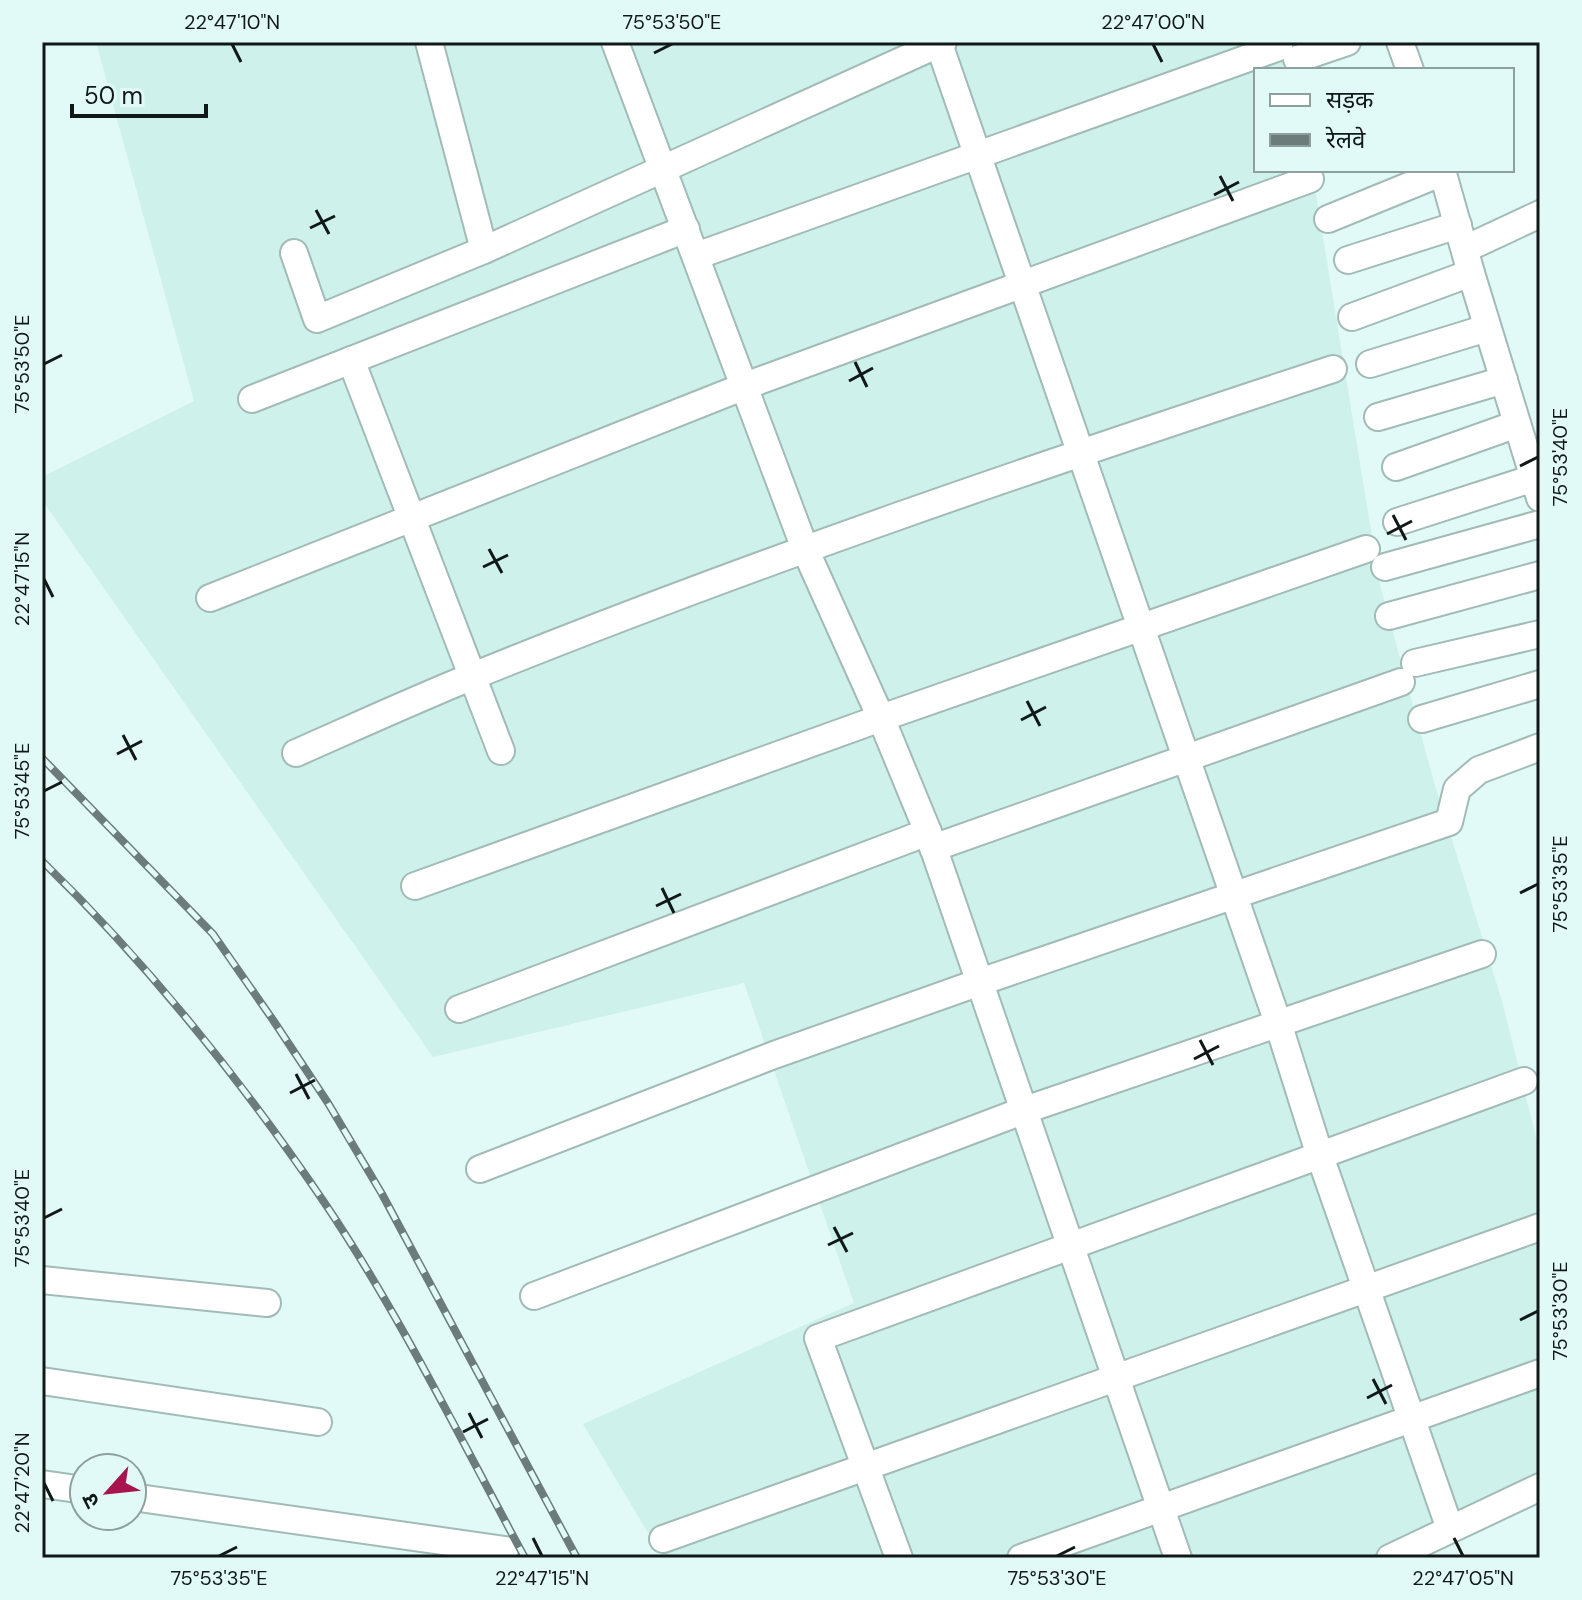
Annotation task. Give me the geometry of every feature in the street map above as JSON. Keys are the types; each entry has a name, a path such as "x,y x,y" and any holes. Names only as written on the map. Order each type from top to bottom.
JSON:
{"street":[{"path":"429,42 484,250"},
{"path":"615,42 805,549 881,718 930,840 1025,1110 1068,1247 1178,1558"},
{"path":"696,256 977,156 1288,53 1347,42"},
{"path":"1400,42 1409,68"},
{"path":"294,253 317,319 484,250 941,43 977,156 1450,1529"},
{"path":"1328,219 1440,172"},
{"path":"1397,522 1537,488 1442,172"},
{"path":"210,598 745,386 1310,179"},
{"path":"1352,317 1465,249 1540,214"},
{"path":"252,399 686,229"},
{"path":"1348,260 1465,249"},
{"path":"1370,364 1487,328"},
{"path":"351,360 501,751"},
{"path":"296,753 473,676 805,549 1080,452 1333,369"},
{"path":"1378,417 1504,380"},
{"path":"1396,467 1517,424"},
{"path":"1385,567 1540,524"},
{"path":"415,886 881,718 1366,549"},
{"path":"1389,616 1540,575"},
{"path":"459,1009 930,840 1186,758 1408,672 1540,634"},
{"path":"1422,719 1540,684"},
{"path":"480,1169 774,1055 1449,822 1457,789 1479,770 1540,747"},
{"path":"534,1296 1025,1110 1482,954"},
{"path":"899,1558 818,1338 1524,1081"},
{"path":"663,1539 1540,1227"},
{"path":"42,1280 267,1303"},
{"path":"1021,1558 1540,1373"},
{"path":"42,1381 318,1422"},
{"path":"42,1484 68,1488"},
{"path":"1390,1558 1540,1487"},
{"path":"148,1499 505,1550"}],"shaded area":[{"path":"96,42 1283,42 1290,68 1254,68 1254,172 1312,172 1380,585 1434,782 1502,1001 1540,1153 1540,1474 1376,1558 663,1558 583,1424 854,1303 744,983 433,1057 42,500 42,477 194,401"}],"railway":[{"path":"42,758 213,934 273,1020 328,1103 382,1194 577,1558"},
{"path":"42,861 120,941 193,1026 326,1205 430,1379 525,1558"}]}
